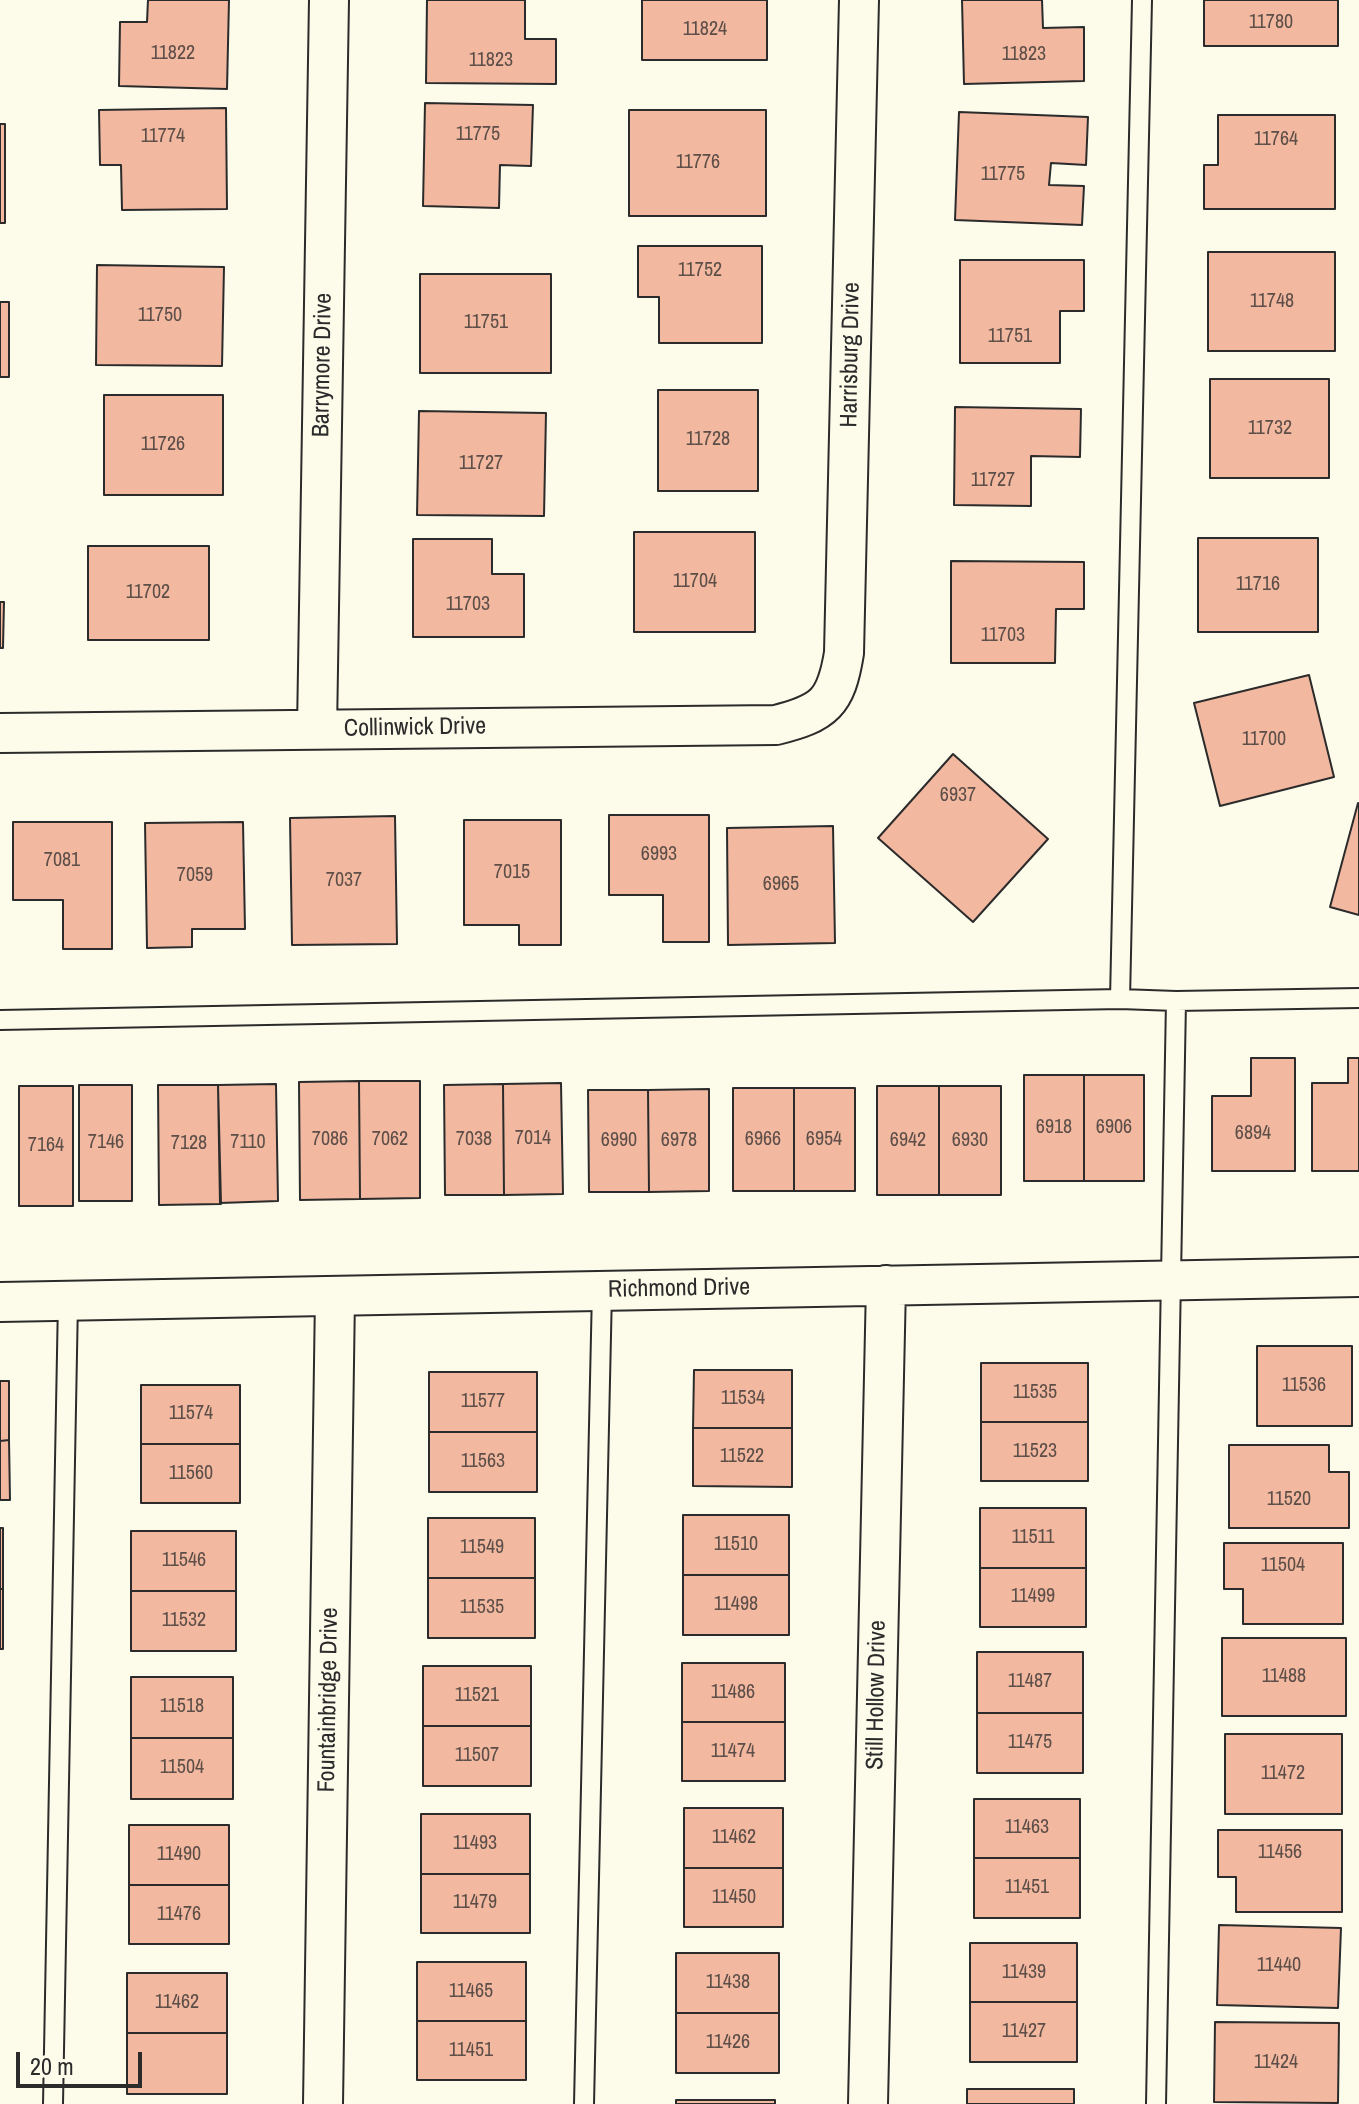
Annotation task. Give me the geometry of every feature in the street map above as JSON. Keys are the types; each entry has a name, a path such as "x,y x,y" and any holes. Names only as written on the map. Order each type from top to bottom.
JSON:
{"street":[{"name":"Barrymore Drive","path":"317,729 329,0"},
{"name":"Harrisburg Drive","path":"824,704 835,691 844,653 859,0"},
{"name":"Collinwick Drive","path":"0,733 776,725 799,719 824,704"},
{"name":"Richmond Drive","path":"0,1302 1359,1277"},
{"name":"Still Hollow Drive","path":"868,2104 886,1285"},
{"name":"Fountainbridge Drive","path":"323,2104 335,1296"}],"lane":[{"path":"1120,999 1142,0"},
{"path":"0,1020 1120,999 1359,998"},
{"path":"1156,2104 1176,1001"},
{"path":"584,2104 602,1290"},
{"path":"53,2104 68,1300"}],"building":[{"path":"148,0 229,0 227,89 119,86 120,22 147,22"},
{"path":"427,0 525,0 525,39 556,39 556,84 426,83"},
{"path":"642,0 767,0 767,60 642,60"},
{"path":"962,0 1042,0 1043,28 1084,27 1084,81 964,84"},
{"path":"1204,0 1338,0 1338,46 1204,46"},
{"path":"425,103 533,105 531,166 500,165 499,208 423,206"},
{"path":"226,108 227,209 122,210 121,165 100,165 99,110"},
{"path":"629,110 766,110 766,216 629,216"},
{"path":"959,112 1088,117 1086,165 1051,163 1049,185 1084,186 1082,225 955,220"},
{"path":"1218,115 1335,115 1335,209 1204,209 1204,165 1218,165"},
{"path":"0,124 5,124 5,223 0,223"},
{"path":"638,246 762,246 762,343 659,343 659,297 638,297"},
{"path":"1208,252 1335,252 1335,351 1208,351"},
{"path":"960,260 1084,260 1084,311 1060,311 1060,363 960,363"},
{"path":"97,265 224,267 222,366 96,365"},
{"path":"420,274 551,274 551,373 420,373"},
{"path":"0,302 9,302 9,377 0,377"},
{"path":"1210,379 1329,379 1329,478 1210,478"},
{"path":"658,390 758,390 758,491 658,491"},
{"path":"104,395 223,395 223,495 104,495"},
{"path":"955,407 1081,409 1080,457 1031,456 1031,506 954,505"},
{"path":"419,411 546,413 544,516 417,515"},
{"path":"634,532 755,532 755,632 634,632"},
{"path":"1198,538 1318,538 1318,632 1198,632"},
{"path":"413,539 492,539 492,574 524,574 524,637 413,637"},
{"path":"88,546 209,546 209,640 88,640"},
{"path":"951,561 1084,562 1084,609 1056,609 1055,663 951,663"},
{"path":"0,602 4,602 3,648 0,648"},
{"path":"1309,675 1334,777 1220,806 1194,703"},
{"path":"953,754 1048,839 973,922 878,838"},
{"path":"1359,804 1359,915 1330,907"},
{"path":"609,815 709,815 709,942 663,942 663,895 609,895"},
{"path":"395,816 397,944 292,945 290,818"},
{"path":"464,820 561,820 561,945 519,945 519,925 464,925"},
{"path":"13,822 112,822 112,949 63,949 63,900 13,900"},
{"path":"243,822 245,929 192,929 192,947 147,948 145,823"},
{"path":"833,826 835,943 728,945 727,828"},
{"path":"1251,1058 1295,1058 1295,1171 1212,1171 1212,1096 1251,1096"},
{"path":"1348,1058 1359,1058 1359,1171 1312,1171 1312,1083 1348,1083"},
{"path":"1024,1075 1084,1075 1084,1181 1024,1181"},
{"path":"1084,1075 1144,1075 1144,1181 1084,1181"},
{"path":"359,1081 360,1199 300,1200 299,1082"},
{"path":"359,1081 420,1081 420,1198 360,1199"},
{"path":"561,1083 563,1194 504,1195 503,1084"},
{"path":"276,1084 278,1201 220,1203 218,1085"},
{"path":"503,1084 504,1195 445,1195 444,1085"},
{"path":"79,1085 132,1085 132,1201 79,1201"},
{"path":"158,1085 218,1085 221,1204 159,1205"},
{"path":"19,1086 73,1086 73,1206 19,1206"},
{"path":"877,1086 939,1086 939,1195 877,1195"},
{"path":"939,1086 1001,1086 1001,1195 939,1195"},
{"path":"733,1088 794,1088 794,1191 733,1191"},
{"path":"794,1088 855,1088 855,1191 794,1191"},
{"path":"709,1089 709,1191 649,1192 648,1090"},
{"path":"588,1090 648,1090 649,1192 589,1192"},
{"path":"1257,1346 1352,1346 1352,1426 1257,1426"},
{"path":"981,1363 1088,1363 1088,1422 981,1422"},
{"path":"694,1370 792,1370 792,1428 693,1428"},
{"path":"429,1372 537,1372 537,1432 429,1432"},
{"path":"0,1381 9,1381 9,1440 0,1441"},
{"path":"141,1385 240,1385 240,1444 141,1444"},
{"path":"981,1422 1088,1422 1088,1481 981,1481"},
{"path":"693,1428 792,1428 792,1487 693,1486"},
{"path":"429,1432 537,1432 537,1492 429,1492"},
{"path":"9,1440 10,1500 0,1500 0,1441"},
{"path":"141,1444 240,1444 240,1503 141,1503"},
{"path":"1229,1445 1329,1445 1329,1472 1349,1472 1349,1528 1229,1528"},
{"path":"980,1508 1086,1508 1086,1568 980,1568"},
{"path":"683,1515 789,1515 789,1575 683,1575"},
{"path":"428,1518 535,1518 535,1578 428,1578"},
{"path":"0,1528 3,1528 3,1589 0,1589"},
{"path":"131,1531 236,1531 236,1591 131,1591"},
{"path":"1224,1543 1343,1543 1343,1624 1243,1624 1243,1589 1224,1589"},
{"path":"980,1568 1086,1568 1086,1627 980,1627"},
{"path":"683,1575 789,1575 789,1635 683,1635"},
{"path":"428,1578 535,1578 535,1638 428,1638"},
{"path":"0,1589 3,1589 3,1649 0,1649"},
{"path":"131,1591 236,1591 236,1651 131,1651"},
{"path":"1222,1638 1346,1638 1346,1716 1222,1716"},
{"path":"977,1652 1083,1652 1083,1713 977,1713"},
{"path":"682,1663 785,1663 785,1722 682,1722"},
{"path":"423,1666 531,1666 531,1726 423,1726"},
{"path":"131,1677 233,1677 233,1738 131,1738"},
{"path":"977,1713 1083,1713 1083,1773 977,1773"},
{"path":"682,1722 785,1722 785,1781 682,1781"},
{"path":"423,1726 531,1726 531,1786 423,1786"},
{"path":"1225,1734 1342,1734 1342,1814 1225,1814"},
{"path":"131,1738 233,1738 233,1799 131,1799"},
{"path":"974,1799 1080,1799 1080,1858 974,1858"},
{"path":"684,1808 783,1808 783,1868 684,1868"},
{"path":"421,1814 530,1814 530,1874 421,1874"},
{"path":"129,1825 229,1825 229,1885 129,1885"},
{"path":"1218,1830 1342,1830 1342,1912 1236,1912 1236,1877 1218,1877"},
{"path":"974,1858 1080,1858 1080,1918 974,1918"},
{"path":"684,1868 783,1868 783,1927 684,1927"},
{"path":"421,1874 530,1874 530,1933 421,1933"},
{"path":"129,1885 229,1885 229,1944 129,1944"},
{"path":"1219,1925 1341,1928 1338,2008 1217,2005"},
{"path":"970,1943 1077,1943 1077,2002 970,2002"},
{"path":"676,1953 779,1953 779,2013 676,2013"},
{"path":"417,1962 526,1962 526,2021 417,2021"},
{"path":"127,1973 227,1973 227,2033 127,2033"},
{"path":"970,2002 1077,2002 1077,2062 970,2062"},
{"path":"676,2013 779,2013 779,2073 676,2073"},
{"path":"417,2021 526,2021 526,2080 417,2080"},
{"path":"1215,2022 1339,2023 1338,2103 1214,2102"},
{"path":"127,2033 227,2033 227,2094 127,2094"},
{"path":"967,2089 1074,2089 1074,2104 967,2104"},
{"path":"676,2100 775,2100 775,2104 676,2104"}]}
